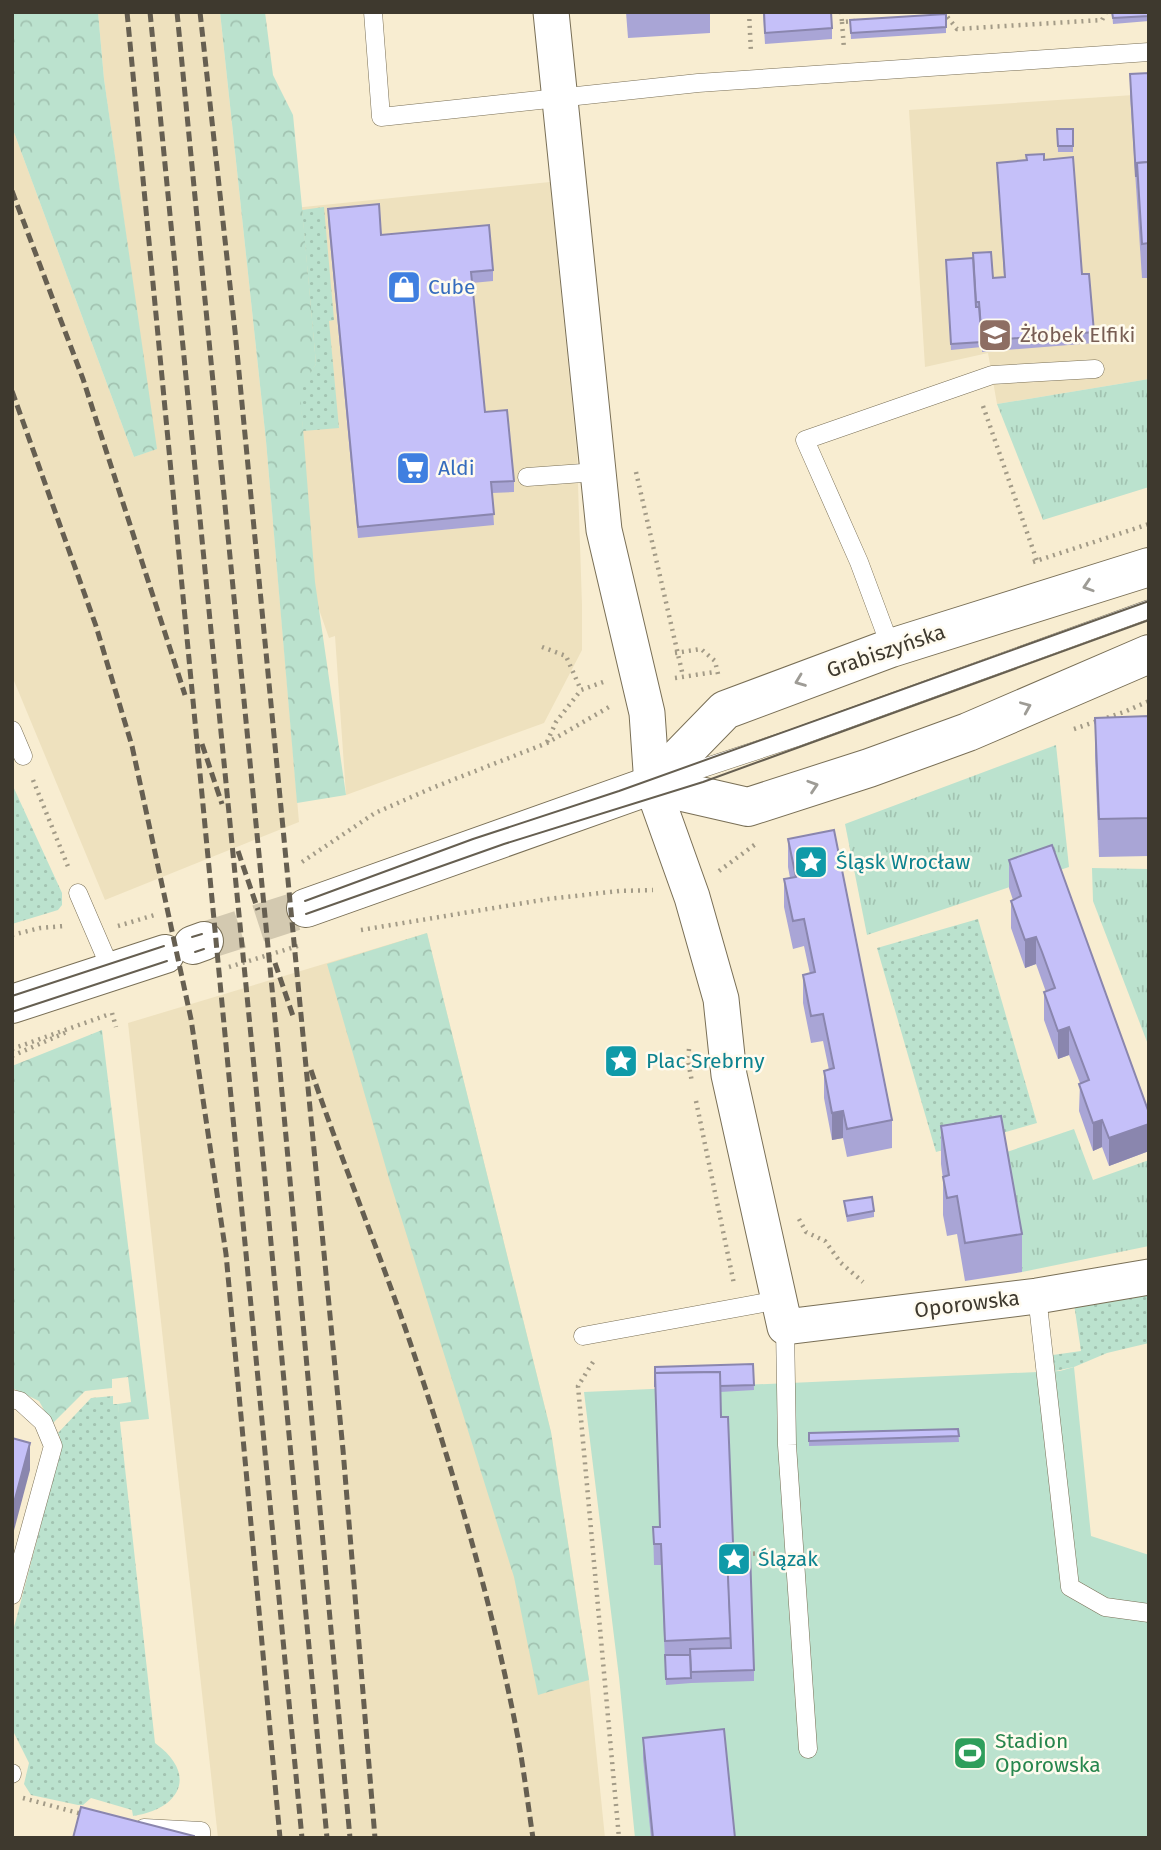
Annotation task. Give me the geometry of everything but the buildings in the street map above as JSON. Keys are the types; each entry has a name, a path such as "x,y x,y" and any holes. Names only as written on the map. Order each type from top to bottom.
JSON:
{"main road":[{"name":"Grabiszyńska","path":"306,908 652,785 725,710 891,648 1149,567"},
{"path":"652,785 748,807 869,768 968,732 1149,654"},
{"path":"12,1004 187,947"}],"street":[{"path":"551,12 604,530 647,713 652,785 692,897 720,993 729,1075 782,1313"},
{"name":"Oporowska","path":"782,1313 1037,1296 1149,1277"}],"lane":[{"path":"373,12 381,117 698,83 1149,52"},
{"path":"891,648 859,562 805,440 992,375 1095,369"},
{"path":"527,477 597,472"},
{"path":"652,785 794,738 1149,609"},
{"path":"12,730 23,756"},
{"path":"78,893 94,925 111,972"},
{"path":"1037,1296 1070,1587 1104,1607 1149,1613"},
{"path":"583,1336 782,1313 787,1445 808,1749"},
{"path":"12,1399 20,1401 43,1422 53,1446 12,1595"},
{"path":"131,1828 201,1831 201,1838"}],"path":[{"path":"841,12 844,57"},
{"path":"932,15 945,14 957,29 1102,20 1106,12"},
{"path":"842,22 868,20"},
{"path":"974,381 1037,561"},
{"path":"636,471 683,676"},
{"path":"542,647 566,656 580,690"},
{"path":"668,655 701,649 715,661 717,672 669,680"},
{"path":"547,743 556,722 580,690 612,678"},
{"path":"1071,731 1149,701"},
{"path":"302,862 375,813 547,743 615,704"},
{"path":"23,756 78,893"},
{"path":"723,869 757,844 755,835"},
{"path":"356,931 548,899 657,889"},
{"path":"94,925 113,927 158,914"},
{"path":"12,935 40,928 66,926"},
{"path":"112,1013 116,1027"},
{"path":"12,1049 112,1013"},
{"path":"12,1056 112,1013"},
{"path":"796,1214 806,1232 825,1241 841,1263 866,1284"},
{"path":"595,1359 578,1387 619,1838"},
{"path":"732,1554 773,1553"},
{"path":"12,1795 131,1828"}],"shaded area":[{"path":"98,12 220,12 266,441 299,822 105,900 12,676 12,127 134,457 156,449 104,79"},
{"path":"1149,94 1149,379 997,404 988,353 925,367 909,110"},
{"path":"550,182 577,454 582,650 544,723 346,795 335,636 329,638 309,581 274,210"},
{"path":"427,933 551,1432 589,1680 605,1838 218,1838 128,1023"}],"green space":[{"path":"12,12 98,12 104,79 157,449 134,457 12,127"},
{"path":"220,12 265,12 273,75 293,115 302,207 316,364 300,390 315,582 346,795 297,803 266,441"},
{"path":"324,207 334,320 329,321 339,428 303,431 299,389 316,364 302,210"},
{"path":"1149,379 1149,487 1043,520 997,404"},
{"path":"1056,745 1069,867 867,935 845,824"},
{"path":"12,784 62,893 62,905 58,910 12,924"},
{"path":"1092,868 1149,869 1149,1047 1093,901"},
{"path":"978,919 1037,1123 936,1152 877,948"},
{"path":"427,933 551,1432 589,1680 538,1695 514,1577 390,1182 327,964"},
{"path":"102,1030 149,1419 119,1422 118,1404 131,1402 128,1377 112,1379 112,1388 85,1391 52,1424 39,1401 12,1388 12,1066"},
{"path":"1074,1129 1093,1180 1149,1160 1149,1246 1022,1272 1001,1154"},
{"path":"1149,1289 1149,1343 1107,1353 1074,1367 1055,1371 1053,1355 1081,1351 1074,1304"},
{"path":"1074,1367 1091,1536 1149,1555 1149,1838 635,1838 619,1677 584,1392 1060,1371"},
{"path":"113,1396 113,1404 118,1404 155,1743 176,1766 180,1778 172,1798 163,1806 133,1816 132,1810 91,1798 83,1805 78,1805 31,1795 24,1784 29,1763 12,1729 12,1635 58,1460 58,1433 91,1398"}],"tunnel":[{"path":"204,941 306,908"}],"tram line":[{"path":"305,901 473,839 619,791 1149,601"},
{"path":"306,914 504,844 703,782 1149,620"},
{"path":"192,937 202,934"},
{"path":"12,996 164,946"},
{"path":"195,952 204,949"},
{"path":"12,1012 167,961"}],"railway":[{"path":"127,12 302,1838"},
{"path":"150,12 327,1838"},
{"path":"177,12 279,1060 350,1838"},
{"path":"200,12 235,331 343,1450 375,1838"},
{"path":"12,191 83,379 185,695"},
{"path":"12,391 96,626 132,746 191,1019 226,1254 280,1838"},
{"path":"202,744 222,804"},
{"path":"238,851 258,910"},
{"path":"275,963 293,1016"},
{"path":"311,1070 402,1318 459,1496 508,1689 533,1838"}],"place":[{"name":"Cube","path":"404,287"},
{"name":"Żłobek Elfiki","path":"995,335"},
{"name":"Aldi","path":"413,468"},
{"name":"Śląsk Wrocław","path":"811,862"},
{"name":"Plac Srebrny","path":"621,1061"},
{"name":"Ślązak","path":"734,1559"},
{"name":"Stadion Oporowska","path":"970,1753"}]}
